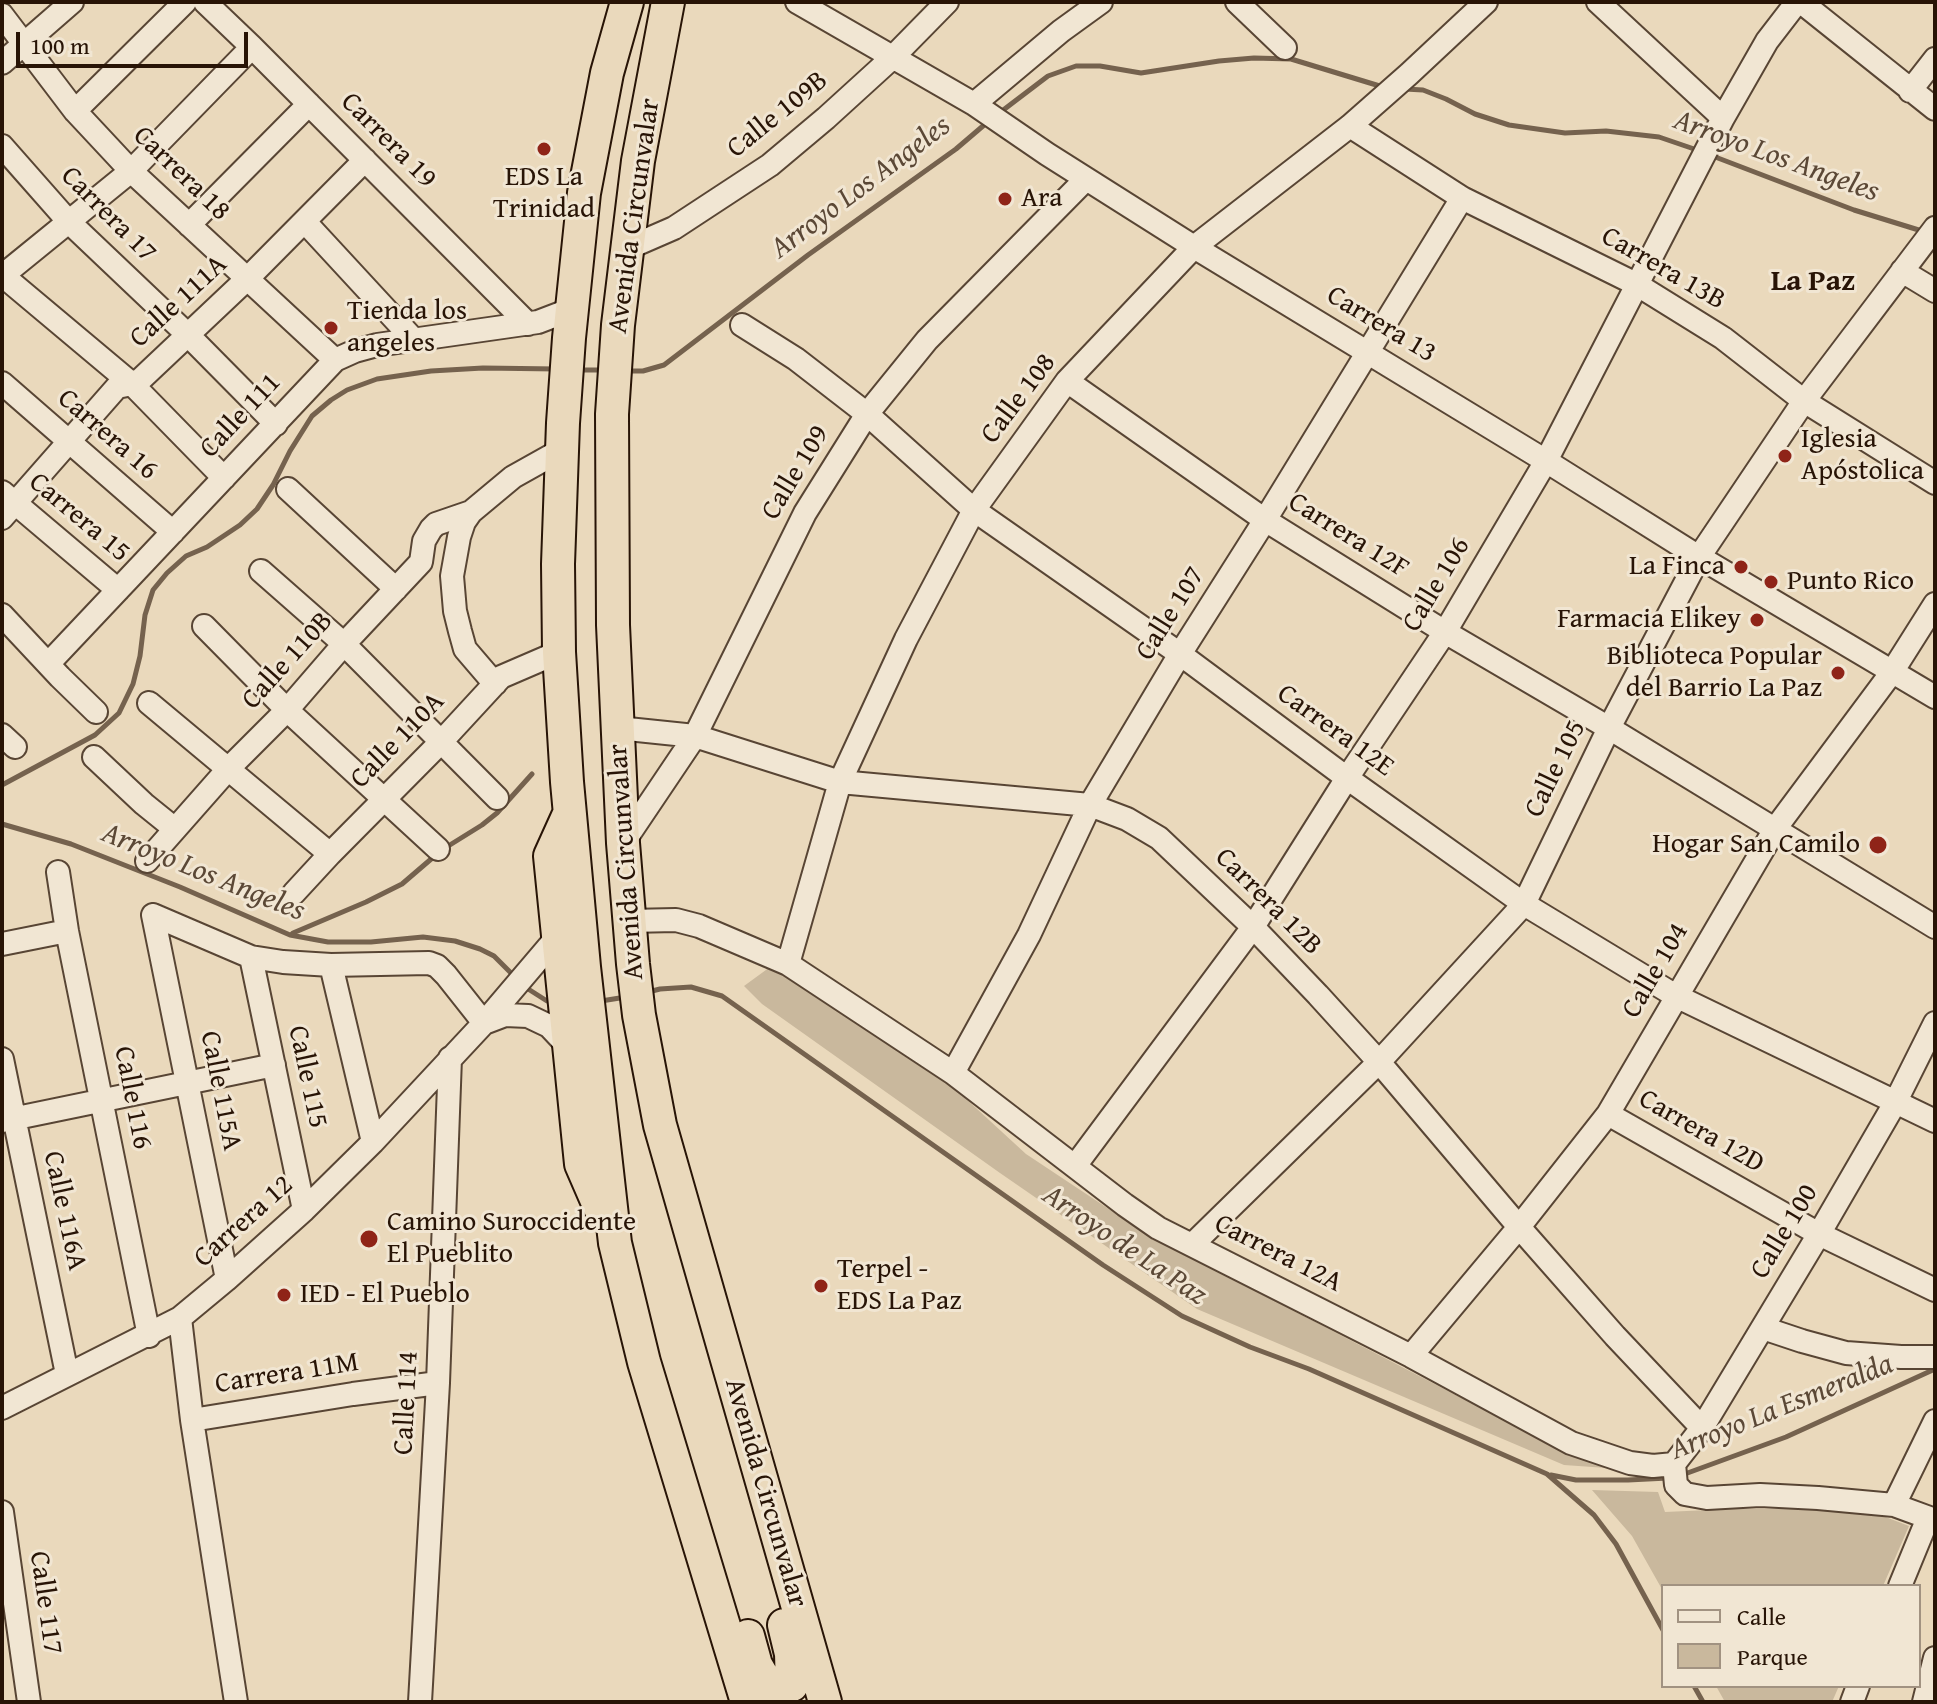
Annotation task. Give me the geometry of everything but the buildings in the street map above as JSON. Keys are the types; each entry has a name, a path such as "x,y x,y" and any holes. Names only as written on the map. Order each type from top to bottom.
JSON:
{"highway":[{"name":"Avenida Circunvalar","path":"627,2 607,73 584,193 570,327 558,564 559,652 570,811 560,967 578,1020 615,1243 644,1362 747,1702"},
{"name":"Avenida Circunvalar","path":"668,2 638,161 617,331 612,414 613,625 629,921 639,1015 660,1125 825,1702"},
{"path":"560,967 550,856 570,811"},
{"path":"578,1020 571,1064 581,1164 615,1243"},
{"path":"674,1458 706,1501 756,1665 771,1691 792,1685 791,1654 748,1490 749,1439"},
{"path":"788,1702 798,1702"}],"street":[{"path":"2,63 72,2"},
{"path":"75,111 185,2"},
{"name":"Carrera 19","path":"205,2 533,323"},
{"name":"Carrera 13","path":"797,2 978,107 1194,247 1699,557 1935,697"},
{"name":"Calle 109B","path":"628,248 674,228 770,165 893,57 947,2"},
{"path":"978,107 1061,31 1101,2"},
{"path":"1237,2 1285,48"},
{"name":"Calle 108","path":"788,964 840,782 906,639 974,510 1067,381 1194,247 1350,126 1486,2"},
{"path":"1598,2 1723,118"},
{"path":"1799,2 1935,109"},
{"name":"Calle 106","path":"1075,1166 1253,927 1347,778 1445,632 1546,461 1723,118 1767,41 1799,2"},
{"name":"Carrera 18","path":"2,15 75,111 131,171 335,360"},
{"path":"224,478 132,384 2,275 131,171 252,47"},
{"path":"1910,91 1935,59"},
{"path":"189,225 309,104"},
{"name":"Carrera 13B","path":"1350,126 1462,198 1636,284 1723,338 1804,401 1935,483"},
{"name":"Carrera 17","path":"2,146 69,222 276,424"},
{"name":"Calle 111A","path":"7,505 117,387 141,379 248,278 365,160"},
{"name":"Calle 109","path":"623,843 695,736 805,513 867,414 927,340 1086,179"},
{"name":"Calle 107","path":"953,1073 1029,935 1090,805 1462,198"},
{"path":"305,222 414,340"},
{"name":"Calle 105","path":"1193,1244 1379,1062 1524,904 1609,728 1699,557 1804,401 1930,235"},
{"path":"1902,271 1935,291"},
{"name":"Calle 111","path":"48,664 335,360 377,345 533,323 570,327"},
{"name":"Carrera 12E","path":"742,325 796,359 867,414 974,510 1180,654 1524,904 1676,996 1935,1121"},
{"name":"Carrera 12F","path":"1067,381 1265,520 1935,927"},
{"name":"Carrera 16","path":"2,383 173,532"},
{"name":"Calle 110B","path":"495,684 465,649 455,611 452,576 459,537 471,512 563,436"},
{"path":"288,489 396,589"},
{"name":"Carrera 15","path":"7,505 118,590"},
{"name":"Calle 110B","path":"147,861 421,562 424,541 431,529 436,524 471,512"},
{"path":"421,562 452,576"},
{"path":"261,571 344,644 497,798"},
{"name":"Calle 104","path":"1411,1356 1608,1114 1775,829 1892,672 1935,604"},
{"path":"2,615 96,712"},
{"path":"204,626 287,710 438,849"},
{"name":"Calle 110A","path":"294,893 495,684 506,674 559,652"},
{"path":"149,703 330,854"},
{"name":"Carrera 12B","path":"618,728 695,736 840,782 1090,805 1127,819 1159,838 1253,927 1379,1062 1615,1336 1702,1428"},
{"path":"94,757 175,829"},
{"name":"Calle 116","path":"58,872 67,931 149,1336"},
{"name":"Calle 115A","path":"227,1279 153,915 251,957"},
{"name":"Carrera 12A","path":"629,921 676,920 699,926 788,964 953,1073 1158,1228 1411,1356 1571,1443 1675,1475 1685,1494 1707,1498 1760,1495 1818,1498 1894,1505 1932,1519"},
{"path":"2,944 67,931"},
{"path":"251,957 331,965 429,963 437,966 484,1023 505,1015 528,1016 549,1026 564,1042 571,1064"},
{"name":"Calle 115","path":"251,957 304,1210"},
{"path":"331,965 373,1142"},
{"name":"Carrera 12","path":"2,1408 180,1318 304,1210 373,1142 508,993 560,967"},
{"name":"Calle 100","path":"1675,1475 1895,1103 1935,1023"},
{"name":"Calle 114","path":"420,1702 438,1383 450,1058"},
{"name":"Calle 116A","path":"2,1059 8,1120 67,1374"},
{"path":"8,1120 274,1065"},
{"name":"Carrera 12D","path":"1608,1114 1819,1234 1935,1290"},
{"path":"180,1318 192,1420 236,1702"},
{"path":"1763,1328 1846,1353 1935,1357"},
{"name":"Carrera 11M","path":"192,1420 438,1383"},
{"path":"1894,1505 1935,1421"},
{"name":"Calle 117","path":"2,1512 13,1669 29,1702"},
{"path":"1901,1584 1932,1519"},
{"path":"1924,1702 1935,1658"}],"green space":[{"path":"770,967 781,970 952,1086 1026,1154 1148,1235 1529,1433 1609,1461 1607,1468 1564,1465 1197,1309 762,1004 744,986"},
{"path":"1592,1490 1658,1492 1665,1512 1822,1509 1883,1516 1909,1526 1884,1584 1661,1584 1661,1587 1632,1536"},
{"path":"1717,1688 1838,1688 1832,1702 1725,1702"}],"waterway":[{"name":"Arroyo Los Angeles","path":"998,114 1048,76 1076,66 1100,66 1141,73 1219,61 1291,59 1383,87"},
{"name":"Arroyo Los Angeles","path":"1405,89 1423,90 1475,114 1509,125 1565,133 1606,131 1659,137 1700,151"},
{"name":"Arroyo Los Angeles","path":"627,371 643,371 664,365 808,255 956,149 990,120"},
{"name":"Arroyo Los Angeles","path":"1710,155 1854,210 1922,231"},
{"name":"Arroyo Los Angeles","path":"2,785 95,735 119,713 133,684 145,615 153,590 186,556 207,547 240,525 257,509 312,416 331,400 347,390 377,379 431,371 557,369"},
{"name":"Arroyo Los Angeles","path":"579,370 605,370"},
{"path":"445,848 497,813 532,774"},
{"name":"Arroyo Los Angeles","path":"2,824 71,844 290,935 328,942 423,937 455,941 494,956 515,977"},
{"path":"293,933 402,884 437,854"},
{"name":"Arroyo Los Angeles","path":"525,987 547,1001 555,1001"},
{"name":"Arroyo de La Paz","path":"648,992 691,987 722,996 1103,1265 1182,1316 1547,1474 1594,1515 1616,1544 1661,1626"},
{"name":"Arroyo de La Paz","path":"601,1001 626,997"},
{"name":"Arroyo La Esmeralda","path":"1682,1475 1786,1437 1935,1369"},
{"name":"Arroyo La Esmeralda","path":"1551,1475 1576,1480 1668,1478"},
{"name":"Arroyo de La Paz","path":"1695,1688 1703,1702"}],"place":[{"name":"EDS La Trinidad","path":"544,149"},
{"name":"Ara","path":"1005,199"},
{"name":"Tienda los angeles","path":"331,328"},
{"name":"Iglesia Apóstolica","path":"1785,456"},
{"name":"La Finca","path":"1741,567"},
{"name":"Punto Rico","path":"1771,582"},
{"name":"Farmacia Elikey","path":"1757,620"},
{"name":"Biblioteca Popular del Barrio La Paz","path":"1838,673"},
{"name":"Hogar San Camilo","path":"1878,845"},
{"name":"Camino Suroccidente El Pueblito","path":"369,1239"},
{"name":"Terpel - EDS La Paz","path":"821,1286"},
{"name":"IED - El Pueblo","path":"284,1295"}],"district":[{"name":"La Paz","path":"1813,282"}]}
